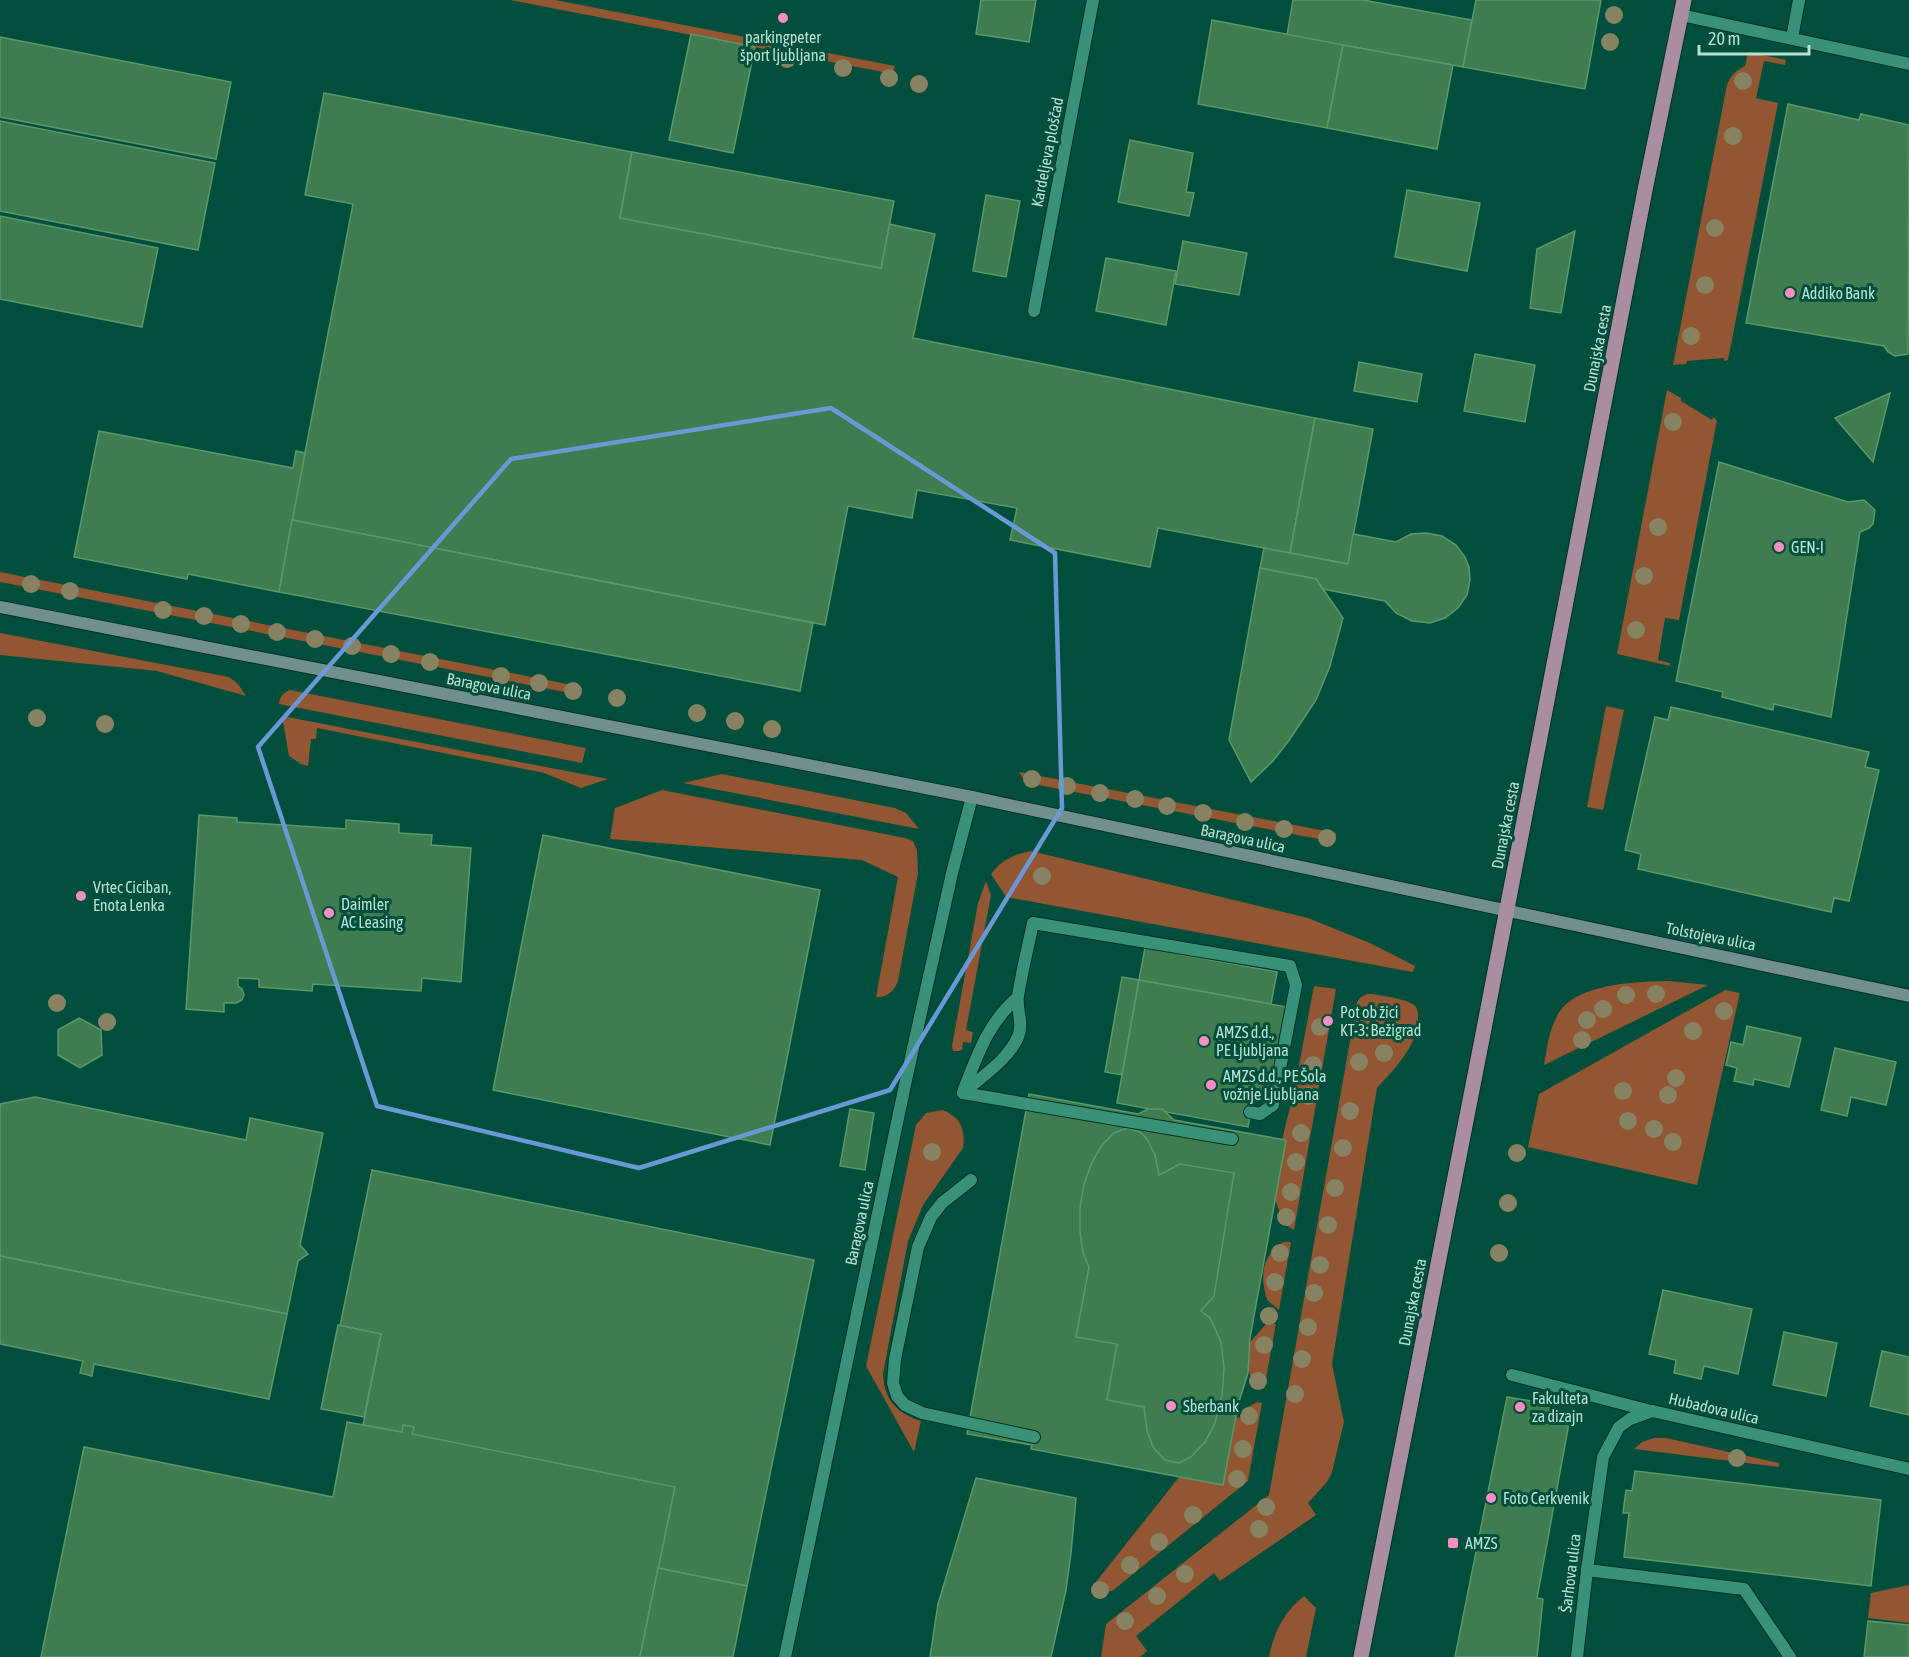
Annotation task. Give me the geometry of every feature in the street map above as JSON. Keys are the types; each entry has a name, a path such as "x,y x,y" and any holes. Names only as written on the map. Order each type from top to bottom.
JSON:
{"main road":[{"name":"Dunajska cesta","path":"1361,1657 1645,190 1683,8"}],"street":[{"name":"Kardeljeva ploščad","path":"1034,311 1093,0"},
{"path":"1792,38 1799,0"},
{"path":"1683,8 1792,38 1909,64"},
{"name":"Baragova ulica","path":"0,607 972,797 1507,911"},
{"name":"Baragova ulica","path":"785,1657 913,1050 952,873 972,797"},
{"name":"Tolstojeva ulica","path":"1507,911 1909,996"},
{"path":"963,1093 998,1063 1014,1045 1019,1035 1021,1026 1017,998 1033,923 1290,966 1296,985 1273,1105 1260,1114 1250,1112"},
{"path":"963,1093 976,1058 994,1022 1017,998"},
{"path":"963,1093 1232,1139"},
{"path":"971,1180 942,1203 931,1217 918,1247 895,1359 893,1383 897,1396 905,1405 922,1413 1034,1437"},
{"name":"Hubadova ulica","path":"1512,1375 1652,1411 1909,1469"},
{"name":"Šarhova ulica","path":"1577,1657 1602,1457 1619,1427 1630,1419 1652,1411"},
{"path":"1587,1570 1744,1589 1790,1657"}],"highlighted area":[{"path":"831,408 1055,553 1062,808 890,1090 639,1168 377,1106 258,747 511,459"}],"shaded area":[{"path":"510,0 555,0 895,66 893,74"},
{"path":"1748,52 1786,60 1785,65 1764,61 1756,98 1778,103 1728,360 1724,361 1724,358 1687,361 1686,364 1673,365 1727,85 1734,74 1745,66"},
{"path":"1667,390 1712,420 1713,417 1717,420 1679,620 1665,618 1658,660 1670,663 1670,666 1617,654"},
{"path":"0,572 577,686 575,694 0,582"},
{"path":"0,633 229,677 238,684 246,696 157,671 0,655"},
{"path":"290,690 586,748 582,763 279,704 282,695"},
{"path":"1606,706 1624,710 1603,810 1587,807"},
{"path":"282,716 608,779 581,788 544,773 317,728 316,739 311,739 308,766 289,756"},
{"path":"1019,772 1336,833 1334,842 1033,784 1024,780"},
{"path":"722,774 895,808 906,813 919,829 683,783"},
{"path":"662,790 913,841 917,850 918,873 898,981 892,991 887,995 876,997 898,877 862,860 610,839 615,808"},
{"path":"1031,851 1308,918 1370,943 1415,966 1413,972 1006,897 991,874 1008,858"},
{"path":"986,881 991,895 966,1030 973,1032 971,1043 963,1042 962,1050 953,1051 952,1046 978,903"},
{"path":"1668,981 1708,985 1544,1065 1554,1021 1565,1005 1577,997 1606,987"},
{"path":"1314,986 1336,989 1294,1230 1284,1224 1274,1196 1274,1173 1295,1086"},
{"path":"1725,990 1740,993 1697,1185 1528,1147 1539,1094"},
{"path":"1367,994 1411,1003 1417,1008 1418,1022 1408,1050 1377,1088 1332,1364 1344,1422 1332,1472 1327,1482 1308,1503 1316,1515 1220,1581 1214,1573 1136,1636 1147,1651 1140,1657 1101,1657 1106,1624 1269,1495 1357,1002"},
{"path":"942,1110 953,1116 960,1124 964,1135 963,1148 923,1205 908,1241 883,1374 886,1391 893,1404 905,1414 921,1421 914,1452 866,1366 916,1125 926,1113"},
{"path":"1283,1242 1291,1242 1279,1310 1267,1300 1263,1275 1266,1260"},
{"path":"1267,1323 1276,1324 1264,1389 1251,1380 1247,1362 1250,1342"},
{"path":"1257,1402 1262,1403 1248,1481 1112,1591 1098,1593 1091,1588 1180,1476 1234,1417 1241,1418 1246,1408"},
{"path":"1654,1438 1666,1438 1779,1463 1779,1467 1634,1449 1642,1442"},
{"path":"1909,1585 1909,1623 1868,1618 1871,1593"},
{"path":"1304,1596 1316,1608 1306,1657 1269,1657 1281,1623"}],"building":[{"path":"981,0 1036,0 1029,42 976,34"},
{"path":"1293,0 1363,0 1472,20 1463,67 1287,35"},
{"path":"1476,0 1601,0 1585,89 1463,67"},
{"path":"1212,20 1343,45 1327,128 1198,104"},
{"path":"691,34 755,47 733,153 669,140"},
{"path":"0,37 231,82 216,159 0,117"},
{"path":"1343,45 1453,65 1437,149 1327,128"},
{"path":"324,93 632,152 620,218 881,268 889,224 935,234 913,338 1315,418 1290,553 1158,528 1150,567 1010,540 1017,508 917,490 912,518 848,506 825,625 292,520 353,204 305,195"},
{"path":"1788,104 1859,120 1861,114 1909,125 1908,354 1895,356 1884,346 1746,323"},
{"path":"0,121 215,163 198,250 0,211"},
{"path":"1130,140 1193,153 1186,192 1194,193 1189,216 1118,202"},
{"path":"632,152 894,201 881,268 620,218"},
{"path":"1407,190 1480,203 1467,271 1395,257"},
{"path":"986,195 1020,201 1006,277 973,271"},
{"path":"0,216 158,248 142,327 0,299"},
{"path":"1575,231 1561,313 1530,308 1537,249"},
{"path":"1183,241 1247,253 1239,295 1175,284"},
{"path":"1106,258 1176,271 1166,325 1096,311"},
{"path":"1475,354 1535,365 1525,422 1464,411"},
{"path":"1359,362 1422,374 1417,402 1354,391"},
{"path":"1890,393 1873,462 1835,418"},
{"path":"1315,418 1373,429 1348,564 1290,553"},
{"path":"99,431 293,468 296,451 305,453 279,592 188,574 187,579 74,557"},
{"path":"1719,462 1848,502 1864,500 1875,510 1873,524 1860,532 1831,717 1774,704 1773,710 1722,697 1723,692 1676,681"},
{"path":"292,520 813,623 800,691 279,592"},
{"path":"1426,533 1442,536 1456,545 1469,567 1470,580 1467,595 1458,608 1445,618 1430,623 1412,621 1396,613 1385,601 1323,589 1316,579 1260,568 1264,548 1348,564 1353,534 1396,542 1411,534"},
{"path":"1260,568 1316,579 1343,618 1330,666 1316,700 1273,761 1251,782 1229,740"},
{"path":"1671,707 1869,752 1865,767 1879,770 1849,901 1834,898 1831,912 1638,869 1641,854 1625,850 1655,717 1668,720"},
{"name":"Daimler AC Leasing","path":"199,815 237,818 237,822 346,829 346,820 399,824 399,833 432,835 431,845 471,848 461,982 422,978 421,991 313,984 312,991 259,987 259,979 238,978 238,986 244,995 242,1000 236,1003 224,1003 224,1012 186,1009"},
{"path":"543,835 820,890 770,1145 493,1090"},
{"path":"1145,948 1277,972 1271,1004 1139,980"},
{"path":"1122,977 1139,980 1122,1075 1105,1072"},
{"name":"AMZS d.d., PE Ljubljana","path":"1139,980 1287,1007 1269,1101 1253,1098 1248,1127 1117,1103"},
{"path":"79,1018 101,1030 102,1055 80,1068 58,1055 58,1030"},
{"path":"1747,1026 1801,1038 1789,1087 1754,1079 1753,1085 1734,1081 1737,1068 1726,1065 1731,1042 1743,1045"},
{"path":"1835,1048 1896,1062 1886,1105 1851,1097 1847,1116 1821,1110"},
{"path":"1029,1094 1138,1114 1148,1109 1162,1109 1174,1120 1286,1140 1250,1338 1248,1373 1238,1405 1223,1485 1031,1449 1032,1445 967,1434"},
{"path":"35,1097 246,1140 250,1118 323,1133 300,1245 308,1254 298,1261 287,1314 0,1256 0,1104"},
{"path":"850,1109 874,1113 865,1170 840,1166"},
{"path":"1127,1128 1140,1132 1147,1139 1155,1155 1159,1175 1180,1164 1234,1173 1214,1296 1201,1311 1210,1318 1221,1342 1224,1368 1222,1396 1215,1423 1205,1442 1191,1457 1179,1463 1165,1460 1153,1447 1147,1430 1144,1407 1107,1400 1117,1344 1076,1337 1089,1267 1083,1253 1080,1231 1080,1208 1084,1184 1092,1162 1102,1145 1114,1133"},
{"path":"372,1170 814,1260 747,1586 658,1568 670,1512 633,1505 638,1481 363,1425 381,1334 340,1326"},
{"path":"0,1256 287,1314 269,1399 94,1364 92,1376 80,1373 83,1361 0,1344"},
{"path":"1663,1290 1752,1309 1738,1374 1704,1366 1701,1379 1674,1373 1676,1360 1649,1354"},
{"path":"338,1325 381,1334 364,1417 321,1409"},
{"path":"1784,1332 1837,1343 1826,1396 1773,1385"},
{"path":"1882,1351 1909,1357 1909,1415 1870,1406"},
{"path":"1507,1397 1555,1405 1552,1420 1569,1423 1537,1598 1543,1599 1537,1657 1455,1657"},
{"path":"347,1422 402,1432 403,1425 414,1427 412,1434 675,1487 640,1657 41,1657 84,1447 333,1497"},
{"path":"1635,1471 1881,1500 1871,1586 1624,1557 1629,1513 1623,1513 1626,1490 1632,1491"},
{"path":"976,1478 1076,1498 1066,1590 1051,1657 930,1657 938,1604"},
{"path":"658,1568 747,1586 733,1657 640,1657"},
{"path":"1868,1621 1909,1625 1909,1657 1864,1657"}],"place":[{"name":"parkingpeter šport ljubljana","path":"783,18"},
{"name":"Addiko Bank","path":"1790,293"},
{"name":"GEN-I","path":"1779,547"},
{"name":"Vrtec Ciciban, Enota Lenka","path":"81,896"},
{"name":"Daimler AC Leasing","path":"329,913"},
{"name":"Pot ob žici KT-3: Bežigrad","path":"1328,1021"},
{"name":"AMZS d.d., PE Ljubljana","path":"1204,1041"},
{"name":"AMZS d.d., PE Šola vožnje Ljubljana","path":"1211,1085"},
{"name":"Sberbank","path":"1171,1406"},
{"name":"Fakulteta za dizajn","path":"1520,1407"},
{"name":"Foto Cerkvenik","path":"1491,1498"},
{"name":"AMZS","path":"1453,1543"}]}
